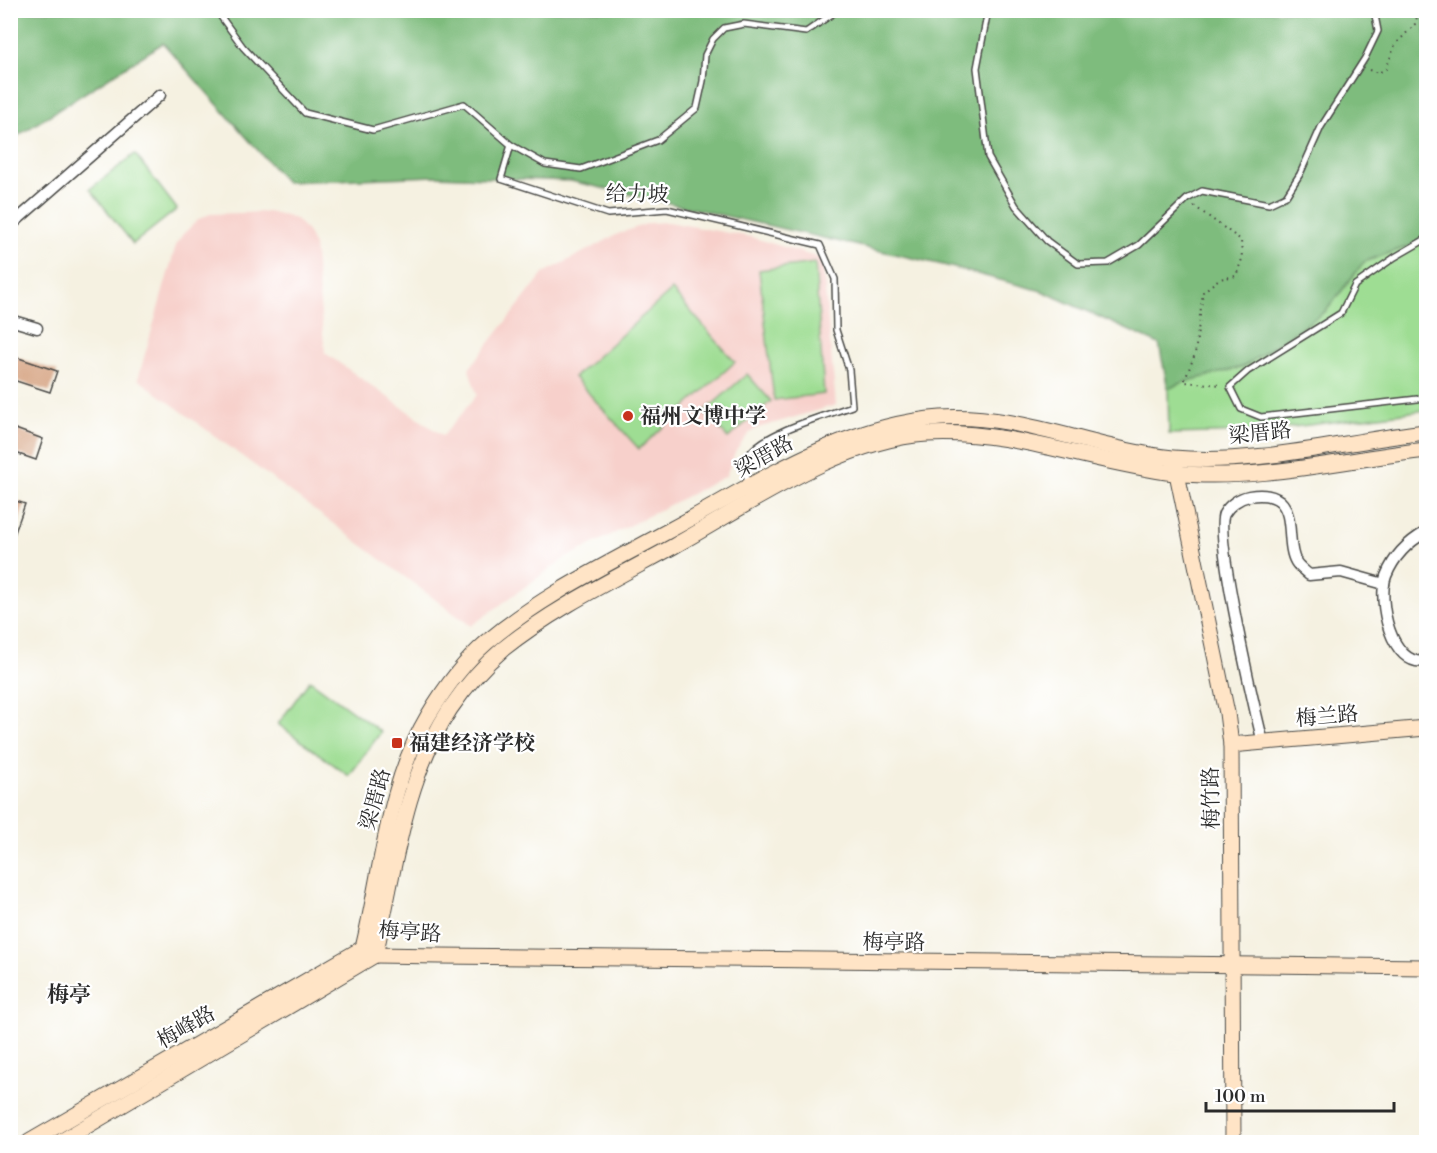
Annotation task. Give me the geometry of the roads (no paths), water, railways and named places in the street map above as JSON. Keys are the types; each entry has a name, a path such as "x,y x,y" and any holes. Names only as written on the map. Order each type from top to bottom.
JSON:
{"main road":[{"name":"梁厝路","path":"369,952 401,777 428,717 462,668 494,637 580,580 748,488 840,441 905,422 944,418 1002,421 1176,465 1201,475 1266,471 1426,450"},
{"name":"梁厝路","path":"369,952 412,794 430,744 452,706 485,665 506,647 564,608 822,464 891,439 943,434 1003,438 1176,465 1426,432"},
{"name":"梅竹路","path":"1176,465 1227,713 1231,745 1233,1143"},
{"name":"梅兰路","path":"1231,745 1426,728"},
{"name":"梅亭路","path":"369,952 859,963 1233,963 1426,967"},
{"name":"梅峰路","path":"29,1143 369,952"},
{"name":"梅峰路","path":"60,1143 369,952"}],"street":[{"path":"10,226 160,94"},
{"path":"10,320 37,328"},
{"path":"1263,743 1250,689 1224,549 1223,515 1232,504 1243,497 1256,495 1278,500 1285,508 1296,562 1309,575 1341,572 1384,584"},
{"path":"1426,532 1413,540 1397,556 1384,584 1385,604 1394,643 1405,656 1426,661"}],"lane":[{"path":"216,10 243,46 305,113 373,130 464,104 511,145 545,164 581,170 658,140 697,108 703,81 705,55 713,39 724,28 744,24 806,32 838,10"},
{"path":"988,10 977,68 988,157 1016,206 1047,241 1078,264 1108,264 1139,245 1187,199 1202,191 1269,204 1286,196 1300,174 1321,127 1360,67 1377,31 1374,10"},
{"name":"给力坡","path":"511,145 501,179 608,214 667,209 820,245 835,279 836,330 849,370 852,406 784,431 754,449 746,464 748,488"},
{"path":"1426,239 1395,256 1356,285 1341,313 1248,371 1230,387 1241,409 1261,417 1426,398"}],"place":[{"name":"福州文博中学","path":"628,416"},
{"name":"福建经济学校","path":"397,743"}],"district":[{"name":"梅亭","path":"69,994"}]}
